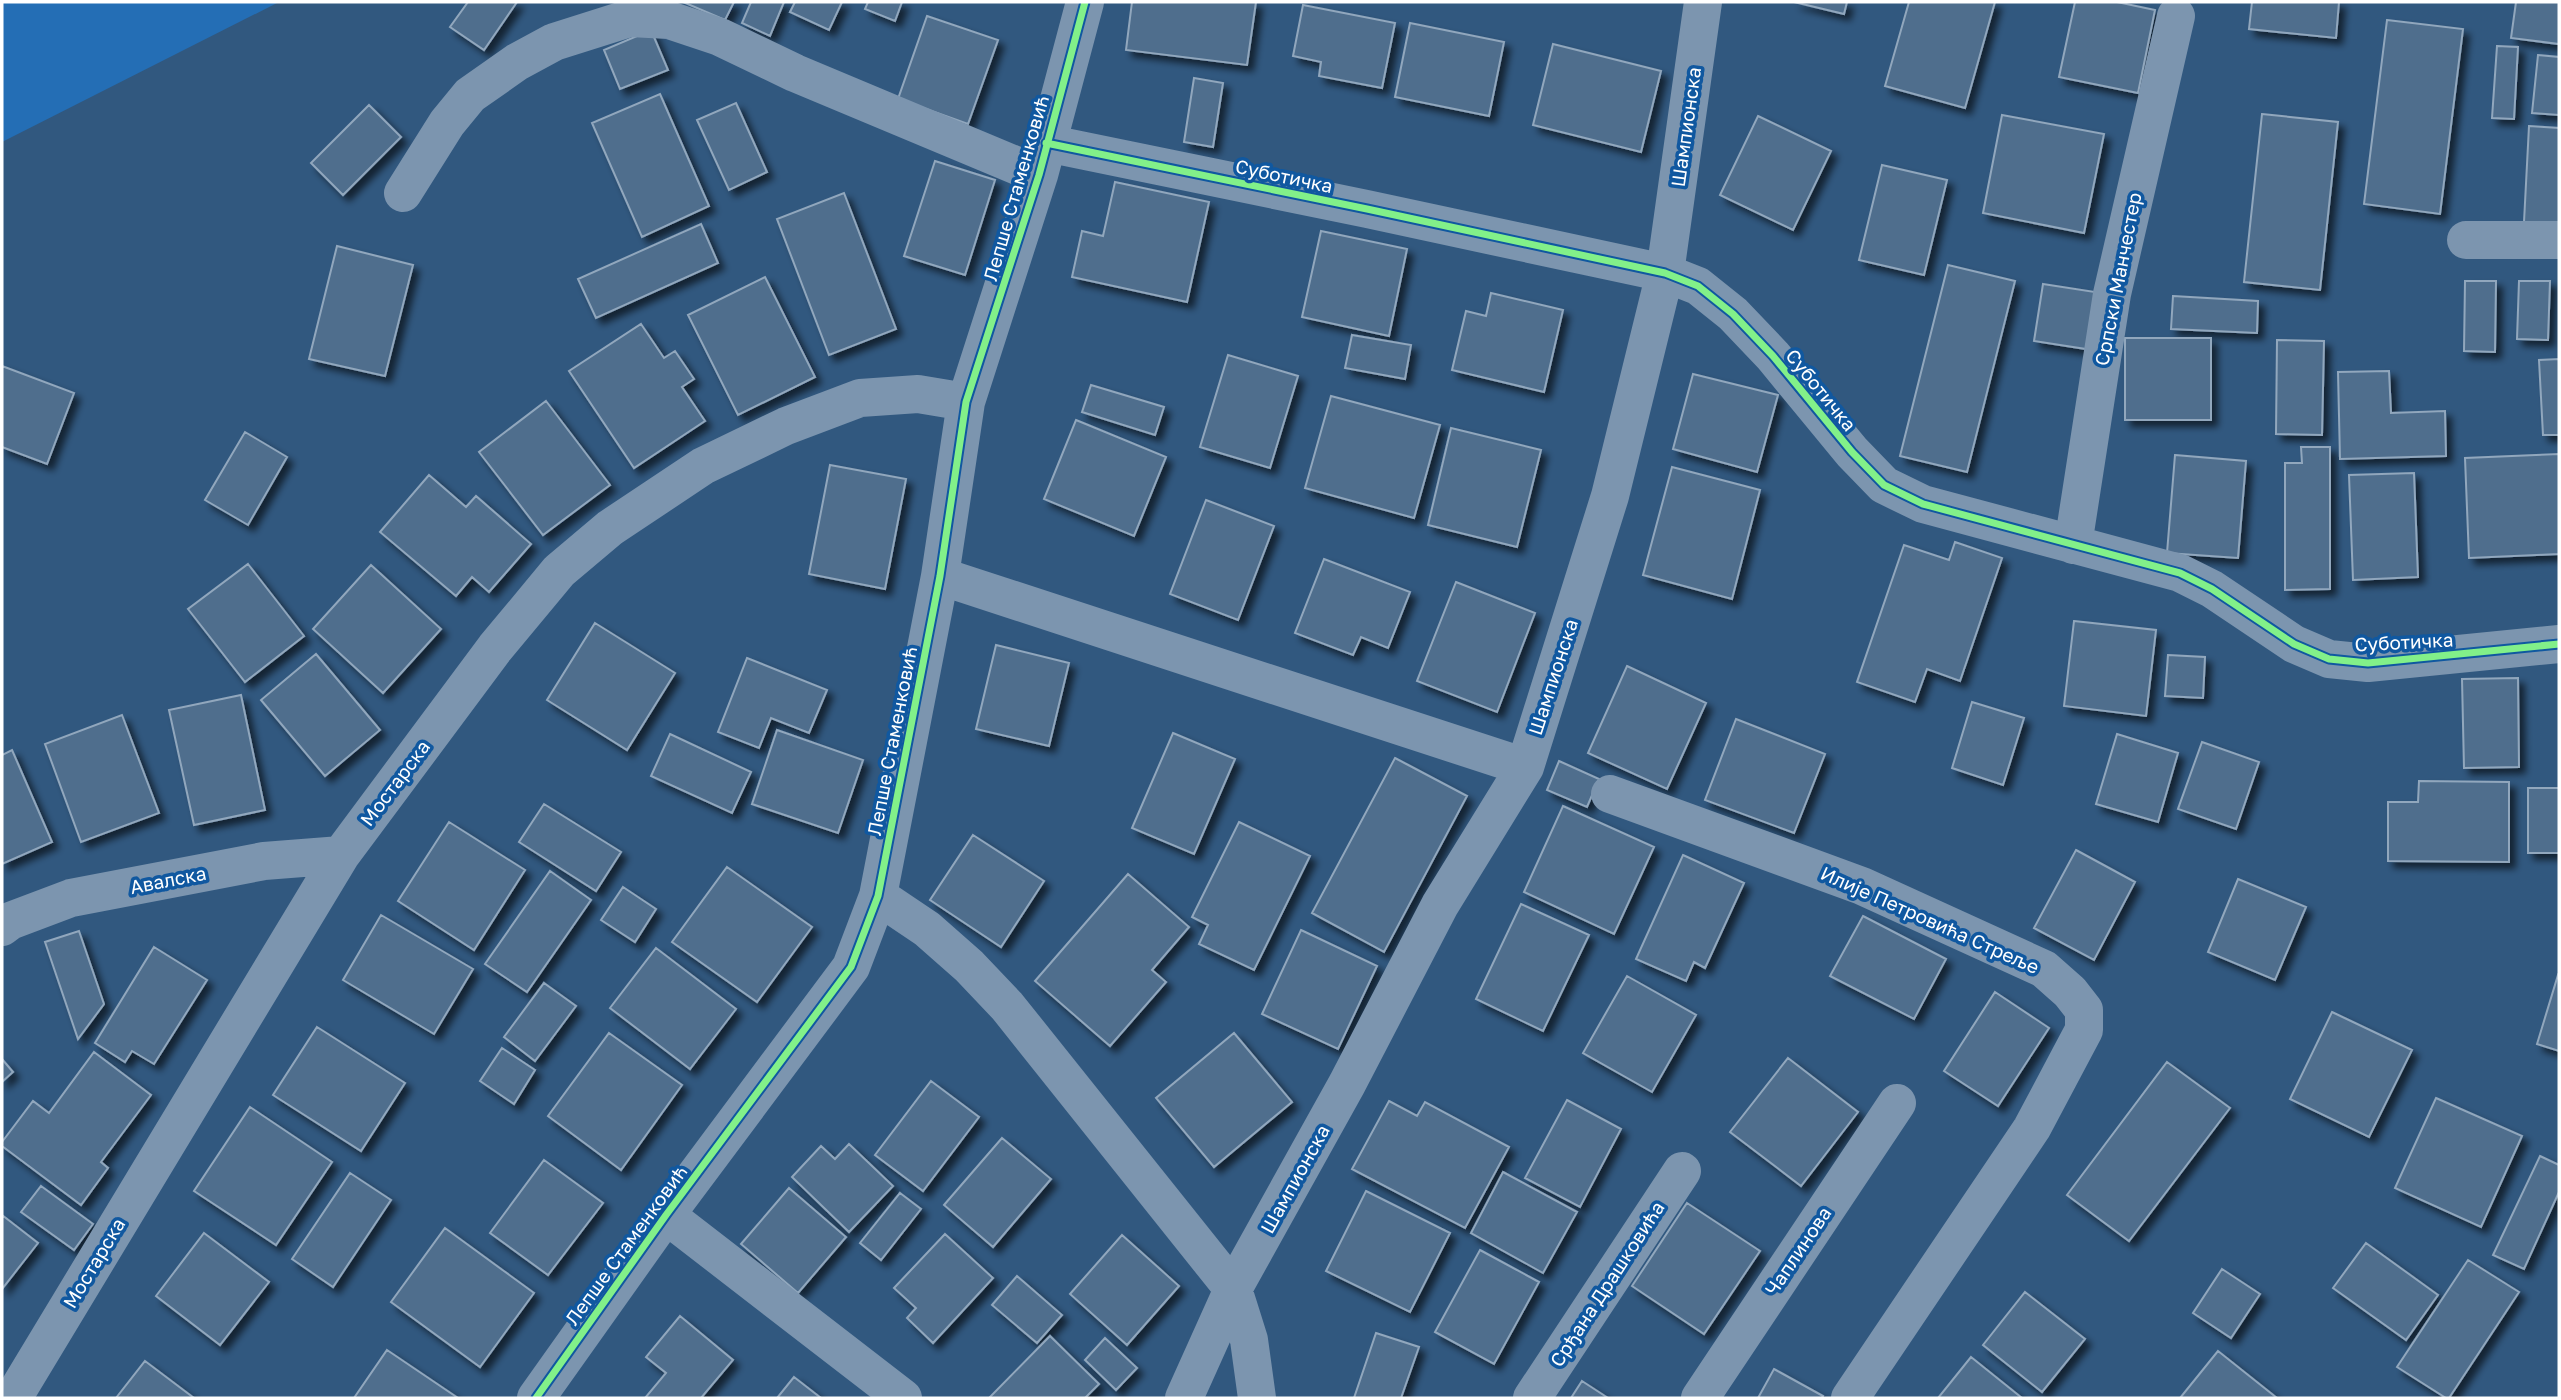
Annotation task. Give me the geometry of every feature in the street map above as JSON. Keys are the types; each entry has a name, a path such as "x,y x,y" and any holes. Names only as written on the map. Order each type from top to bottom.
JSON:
{"street":[{"name":"Лепше Стаменковић","path":"536,1398 666,1214 851,967 877,896 940,576 966,402 1042,159 1085,2"},
{"name":"Шампионска","path":"1184,1398 1233,1289 1347,1084 1440,905 1525,766 1610,496 1665,273 1703,2"},
{"name":"Српски Манчестер","path":"2073,545 2112,295 2176,16"},
{"name":"Суботичка","path":"402,193 447,123 470,95 517,62 554,42 630,18 668,20 720,37 806,78 1042,159 1367,208 1665,273 1699,286 1734,314 1773,356 1852,452 1884,485 1923,504 2180,573 2212,589 2294,644 2329,659 2368,663 2559,644"},
{"path":"2466,240 2559,240"},
{"name":"Мостарска","path":"13,1398 341,855 503,638 559,571 610,528 702,466 786,426 860,398 918,394 966,402"},
{"path":"940,576 1525,766"},
{"name":"Илије Петровића Стреље","path":"1610,794 1862,886 2020,958 2045,970 2070,992 2084,1010 2084,1030 2032,1128 1850,1398"},
{"name":"Авалска","path":"2,927 10,921 71,898 264,862 341,855"},
{"path":"877,896 927,929 969,966 1007,1006 1233,1289 1249,1340 1257,1398"},
{"name":"Чаплинова","path":"1700,1398 1896,1103"},
{"name":"Срђана Драшковића","path":"1532,1398 1682,1171"},
{"name":"Лепше Стаменковић","path":"666,1214 902,1398"}],"shaded area":[{"path":"2,2 279,2 2,142"}],"building":[{"path":"468,2 517,2 484,50 450,27"},
{"path":"683,2 734,2 725,20"},
{"path":"751,2 784,2 770,36 742,23"},
{"path":"795,2 842,2 829,30 790,12"},
{"path":"868,2 902,2 895,21 865,9"},
{"path":"1132,2 1256,2 1247,65 1126,50"},
{"path":"1794,2 1847,2 1844,14"},
{"path":"1909,2 1995,2 1965,108 1885,86"},
{"path":"2075,2 2117,2 2155,10 2138,93 2059,77"},
{"path":"2252,2 2339,2 2336,38 2249,29"},
{"path":"2516,2 2559,2 2559,44 2511,38"},
{"path":"1303,5 1395,23 1382,88 1319,76 1321,62 1293,56"},
{"path":"927,16 998,40 968,124 898,99"},
{"path":"2387,20 2463,29 2440,214 2364,204"},
{"path":"1410,23 1504,42 1489,116 1395,97"},
{"path":"651,30 668,70 620,89 604,50"},
{"path":"1553,44 1661,71 1641,152 1533,125"},
{"path":"2497,46 2518,47 2514,119 2492,118"},
{"path":"2538,55 2559,57 2559,115 2532,113"},
{"path":"1194,78 1223,83 1213,147 1184,142"},
{"path":"660,94 709,206 642,237 592,123"},
{"path":"736,103 767,172 729,190 697,120"},
{"path":"369,105 401,137 343,195 311,163"},
{"path":"2262,114 2338,122 2320,290 2244,282"},
{"path":"2002,115 2104,134 2084,233 1983,213"},
{"path":"1758,116 1831,151 1793,230 1720,195"},
{"path":"2529,126 2559,128 2559,224 2524,222"},
{"path":"935,161 995,180 965,275 904,256"},
{"path":"1882,165 1947,180 1924,275 1859,260"},
{"path":"1115,182 1209,202 1187,302 1072,277 1082,231 1103,236"},
{"path":"844,193 896,329 829,355 777,219"},
{"path":"701,224 718,263 596,318 578,279"},
{"path":"1321,231 1407,249 1389,336 1302,317"},
{"path":"337,246 413,265 385,376 309,359"},
{"path":"1948,265 2015,281 1967,472 1900,456"},
{"path":"765,277 815,377 738,415 688,315"},
{"path":"2465,281 2496,281 2495,352 2464,351"},
{"path":"2519,281 2550,281 2548,340 2517,339"},
{"path":"2043,284 2095,292 2086,349 2034,341"},
{"path":"1491,293 1563,310 1544,392 1452,370 1466,311 1486,316"},
{"path":"2173,296 2258,301 2257,333 2171,329"},
{"path":"641,324 664,358 675,351 694,379 682,387 705,421 634,468 569,371"},
{"path":"1352,335 1411,345 1405,379 1345,368"},
{"path":"2125,338 2211,338 2211,420 2125,420"},
{"path":"2277,340 2324,341 2322,435 2276,434"},
{"path":"1228,355 1298,376 1270,468 1200,447"},
{"path":"2559,359 2559,435 2543,435 2539,360"},
{"path":"2,366 74,393 47,464 2,447"},
{"path":"2389,371 2391,413 2445,411 2446,456 2340,459 2338,372"},
{"path":"1693,374 1778,395 1757,472 1673,449"},
{"path":"1091,385 1164,407 1155,435 1082,412"},
{"path":"1331,396 1440,425 1414,518 1305,488"},
{"path":"546,401 610,485 543,535 479,452"},
{"path":"1076,420 1166,457 1134,536 1044,499"},
{"path":"1451,428 1541,450 1517,547 1428,525"},
{"path":"245,432 287,457 248,525 205,500"},
{"path":"2301,447 2330,447 2330,589 2285,590 2285,463 2302,463"},
{"path":"2559,454 2559,554 2469,558 2465,458"},
{"path":"2175,455 2246,461 2238,558 2167,553"},
{"path":"830,465 906,479 885,589 809,574"},
{"path":"1672,467 1760,490 1732,599 1643,575"},
{"path":"2414,473 2418,577 2353,580 2349,475"},
{"path":"429,475 466,507 476,496 531,544 489,592 472,577 456,596 380,532"},
{"path":"1206,500 1274,526 1238,620 1170,594"},
{"path":"1955,542 2002,558 1960,681 1927,669 1915,702 1857,682 1904,545 1949,560"},
{"path":"1324,559 1410,592 1388,648 1361,637 1353,655 1295,633"},
{"path":"248,564 304,636 245,682 188,609"},
{"path":"371,565 441,629 383,693 313,629"},
{"path":"1456,582 1535,613 1497,712 1417,681"},
{"path":"2074,621 2156,630 2146,716 2064,706"},
{"path":"595,623 675,673 627,750 547,700"},
{"path":"996,645 1069,663 1049,746 976,729"},
{"path":"316,654 380,730 325,776 261,700"},
{"path":"2168,655 2205,657 2203,698 2165,696"},
{"path":"747,658 827,690 809,733 771,718 759,748 718,732"},
{"path":"1627,666 1706,703 1667,789 1588,753"},
{"path":"2518,678 2519,767 2464,768 2462,679"},
{"path":"241,695 265,810 194,825 169,710"},
{"path":"1972,702 2024,718 2003,785 1952,768"},
{"path":"122,715 159,813 81,842 45,744"},
{"path":"1736,719 1825,754 1794,833 1705,800"},
{"path":"777,730 863,760 838,833 752,804"},
{"path":"1173,733 1235,759 1194,854 1132,828"},
{"path":"670,734 751,772 732,813 651,776"},
{"path":"2117,734 2178,753 2158,822 2096,804"},
{"path":"2202,742 2259,762 2236,829 2178,809"},
{"path":"12,750 52,842 2,864 2,755"},
{"path":"1395,758 1467,796 1384,952 1312,913"},
{"path":"1559,761 1599,779 1587,807 1547,790"},
{"path":"2419,781 2509,782 2509,862 2388,861 2388,802 2418,802"},
{"path":"2528,788 2559,788 2559,853 2528,853"},
{"path":"544,804 621,852 596,891 519,842"},
{"path":"1563,806 1654,847 1614,934 1524,892"},
{"path":"449,822 525,870 474,950 398,901"},
{"path":"1239,822 1310,856 1254,970 1199,944 1208,925 1192,917"},
{"path":"973,835 1044,881 1001,947 930,900"},
{"path":"2076,850 2135,882 2094,960 2034,928"},
{"path":"1683,855 1744,883 1705,968 1694,962 1686,981 1636,959"},
{"path":"727,867 812,927 757,1002 672,942"},
{"path":"550,871 591,900 527,992 485,964"},
{"path":"1128,874 1189,927 1152,970 1166,982 1110,1046 1035,981"},
{"path":"2238,879 2306,907 2275,980 2208,952"},
{"path":"623,887 656,909 635,942 601,920"},
{"path":"1521,904 1589,935 1543,1031 1476,999"},
{"path":"381,915 473,969 434,1034 343,980"},
{"path":"1863,916 1946,959 1914,1019 1830,976"},
{"path":"1301,930 1377,966 1338,1049 1262,1014"},
{"path":"79,931 104,1004 78,1039 45,942"},
{"path":"154,947 207,980 154,1064 132,1051 125,1062 95,1043"},
{"path":"656,948 736,1009 690,1069 610,1008"},
{"path":"1627,976 1696,1015 1652,1092 1583,1053"},
{"path":"2559,976 2559,1051 2537,1044"},
{"path":"544,983 576,1006 535,1061 504,1037"},
{"path":"1995,992 2049,1028 1998,1106 1944,1071"},
{"path":"2332,1012 2412,1050 2369,1137 2290,1099"},
{"path":"317,1027 405,1083 361,1151 273,1095"},
{"path":"609,1033 682,1085 621,1170 548,1116"},
{"path":"1234,1033 1292,1102 1214,1167 1156,1098"},
{"path":"502,1048 535,1070 514,1104 480,1081"},
{"path":"94,1052 151,1095 101,1162 108,1168 81,1205 2,1146 2,1142 33,1101 49,1113"},
{"path":"1788,1058 1858,1112 1801,1186 1730,1132"},
{"path":"2,1059 13,1072 2,1082"},
{"path":"2167,1062 2230,1108 2129,1241 2067,1195"},
{"path":"931,1081 979,1117 923,1191 875,1155"},
{"path":"2436,1098 2522,1136 2481,1227 2395,1188"},
{"path":"1567,1100 1621,1129 1580,1207 1525,1178"},
{"path":"1389,1101 1417,1116 1425,1102 1509,1147 1465,1228 1352,1169"},
{"path":"250,1107 332,1162 276,1245 194,1191"},
{"path":"1002,1138 1051,1179 993,1247 944,1205"},
{"path":"849,1144 893,1186 849,1232 792,1177 821,1146 835,1159"},
{"path":"2540,1156 2559,1165 2559,1192 2524,1269 2493,1255"},
{"path":"544,1160 603,1203 548,1275 490,1233"},
{"path":"1503,1172 1577,1212 1543,1273 1471,1233"},
{"path":"350,1173 391,1200 333,1287 292,1259"},
{"path":"41,1186 93,1224 74,1250 21,1212"},
{"path":"789,1188 846,1237 798,1293 741,1244"},
{"path":"1366,1191 1450,1233 1410,1312 1326,1271"},
{"path":"900,1193 921,1209 881,1260 860,1243"},
{"path":"1687,1203 1760,1251 1704,1334 1632,1286"},
{"path":"2,1215 38,1243 2,1289"},
{"path":"445,1228 534,1293 480,1367 391,1302"},
{"path":"204,1233 269,1282 220,1345 156,1296"},
{"path":"945,1234 993,1278 933,1343 907,1318 916,1308 894,1288"},
{"path":"1122,1235 1179,1286 1127,1345 1070,1294"},
{"path":"2366,1243 2438,1295 2406,1340 2333,1288"},
{"path":"1480,1250 1539,1282 1494,1364 1435,1332"},
{"path":"2468,1260 2519,1292 2449,1398 2446,1398 2397,1367"},
{"path":"2222,1269 2260,1294 2231,1338 2193,1313"},
{"path":"1017,1276 1062,1315 1037,1343 992,1305"},
{"path":"2025,1292 2085,1339 2042,1392 1983,1345"},
{"path":"680,1316 733,1360 701,1398 645,1398 666,1373 646,1357"},
{"path":"1376,1333 1419,1347 1401,1398 1354,1398"},
{"path":"1050,1336 1099,1384 1085,1398 989,1398"},
{"path":"1105,1338 1137,1368 1116,1390 1085,1360"},
{"path":"387,1350 458,1398 354,1398"},
{"path":"2218,1351 2277,1398 2180,1398"},
{"path":"1971,1357 2022,1398 1938,1398"},
{"path":"145,1361 194,1398 116,1398"},
{"path":"1774,1369 1823,1396 1822,1398 1758,1398"},
{"path":"794,1377 821,1398 777,1398"},
{"path":"1582,1381 1608,1398 1571,1398"}],"cycle path":[{"path":"536,1398 666,1215 851,967 878,896 940,576 966,402 1039,175 1085,2"},
{"path":"1046,143 1665,273 1698,286 1733,314 1773,356 1852,452 1884,485 1923,504 2180,573 2212,589 2294,644 2329,659 2368,663 2559,644"}]}
